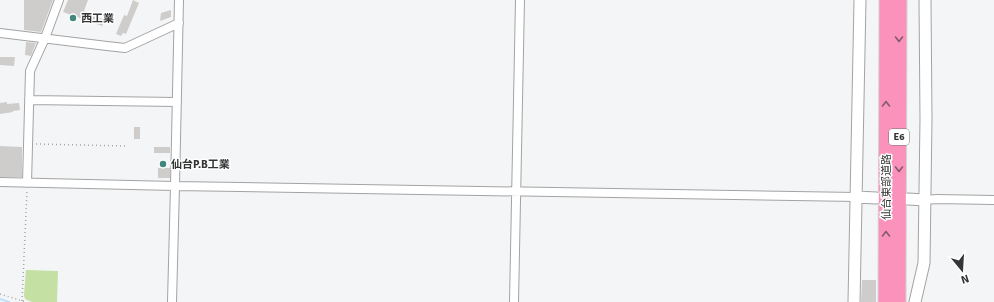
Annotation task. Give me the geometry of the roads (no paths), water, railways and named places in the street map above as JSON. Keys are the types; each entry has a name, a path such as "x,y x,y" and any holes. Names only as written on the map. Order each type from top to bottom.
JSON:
{"highway":[{"name":"仙台東部道路","path":"887,0 892,273 898,302"},
{"name":"仙台東部道路","path":"886,302 892,273 899,0"}],"street":[{"path":"27,183 30,71 45,38 59,0"},
{"path":"172,302 179,0"},
{"path":"514,302 520,0"},
{"path":"854,302 860,0"},
{"path":"915,302 924,263 925,0"},
{"path":"0,32 125,48 179,23"},
{"path":"29,100 177,102"},
{"path":"0,182 876,198"},
{"path":"908,199 994,200"}],"waterway":[{"path":"0,299 9,302"}],"place":[{"name":"西工業","path":"73,18"},
{"name":"仙台P.B工業","path":"163,164"}]}
